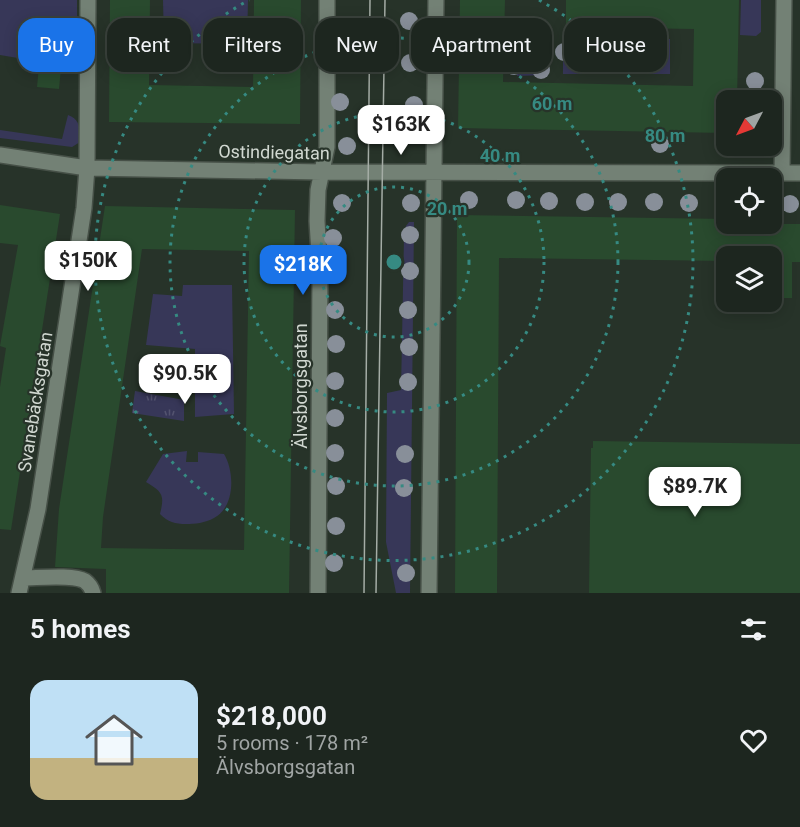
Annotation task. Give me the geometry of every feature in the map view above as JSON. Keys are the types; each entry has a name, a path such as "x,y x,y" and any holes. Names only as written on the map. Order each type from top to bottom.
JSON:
{"street":[{"name":"Svanebäcksgatan","path":"21,585 38,509 84,208 87,168 88,0"},
{"name":"Älvsborgsgatan","path":"318,593 320,271 317,221 318,190 327,147 327,0"},
{"path":"429,593 436,0"},
{"path":"782,173 784,0"},
{"name":"Ostindiegatan","path":"0,155 87,168 434,173 716,173"},
{"name":"Ostindiegatan","path":"782,173 800,173"},
{"path":"21,585 75,578 86,582 93,593"}],"green space":[{"path":"0,0 77,0 77,18 18,18 18,58 0,55"},
{"path":"163,0 248,0 248,18 203,18 203,43 191,43 191,18 163,18"},
{"path":"741,0 761,0 761,32 756,36 740,35"},
{"path":"563,39 564,72 619,72 619,74 563,74"},
{"path":"667,39 670,39 670,74 619,74 619,72 667,72"},
{"path":"517,72 544,72 544,75 517,76"},
{"path":"68,115 75,119 80,129 80,142 72,147 0,138 0,130 62,139"},
{"path":"409,222 414,222 410,593 396,593 386,542 387,393 401,390 404,237"},
{"path":"183,285 232,285 234,414 195,417 195,349 146,345 153,294 182,296"},
{"path":"135,391 184,400 184,421 132,413"},
{"path":"187,451 186,462 198,462 198,452 224,454 230,470 231,489 226,506 214,518 200,523 178,524 160,514 161,494 146,482 163,454"}],"building":[{"path":"110,0 150,0 150,18 110,18"},
{"path":"254,0 301,0 301,18 254,18"},
{"path":"460,0 505,0 505,18 460,18"},
{"path":"566,0 739,0 737,90 716,90 716,133 458,128 459,72 503,72 503,82 693,86 694,29 667,29 667,18 566,18"},
{"path":"38,72 61,72 59,89 37,87"},
{"path":"109,72 149,72 149,85 253,87 253,72 300,72 300,124 109,122"},
{"path":"0,205 60,214 11,530 0,529 0,387 6,348 0,346 18,245 0,243"},
{"path":"105,206 295,210 289,593 106,593 106,569 55,567 59,509","holes":["142,249 249,251 244,550 101,548 103,517"]},
{"path":"457,215 716,219 716,234 782,234 782,224 800,224 800,262 792,262 792,298 782,298 782,246 716,246 716,261 499,258 497,593 455,593"},
{"path":"593,441 800,444 800,593 589,593 591,448 593,448"}],"tram line":[{"path":"364,593 370,0"},
{"path":"376,593 385,0"}]}
